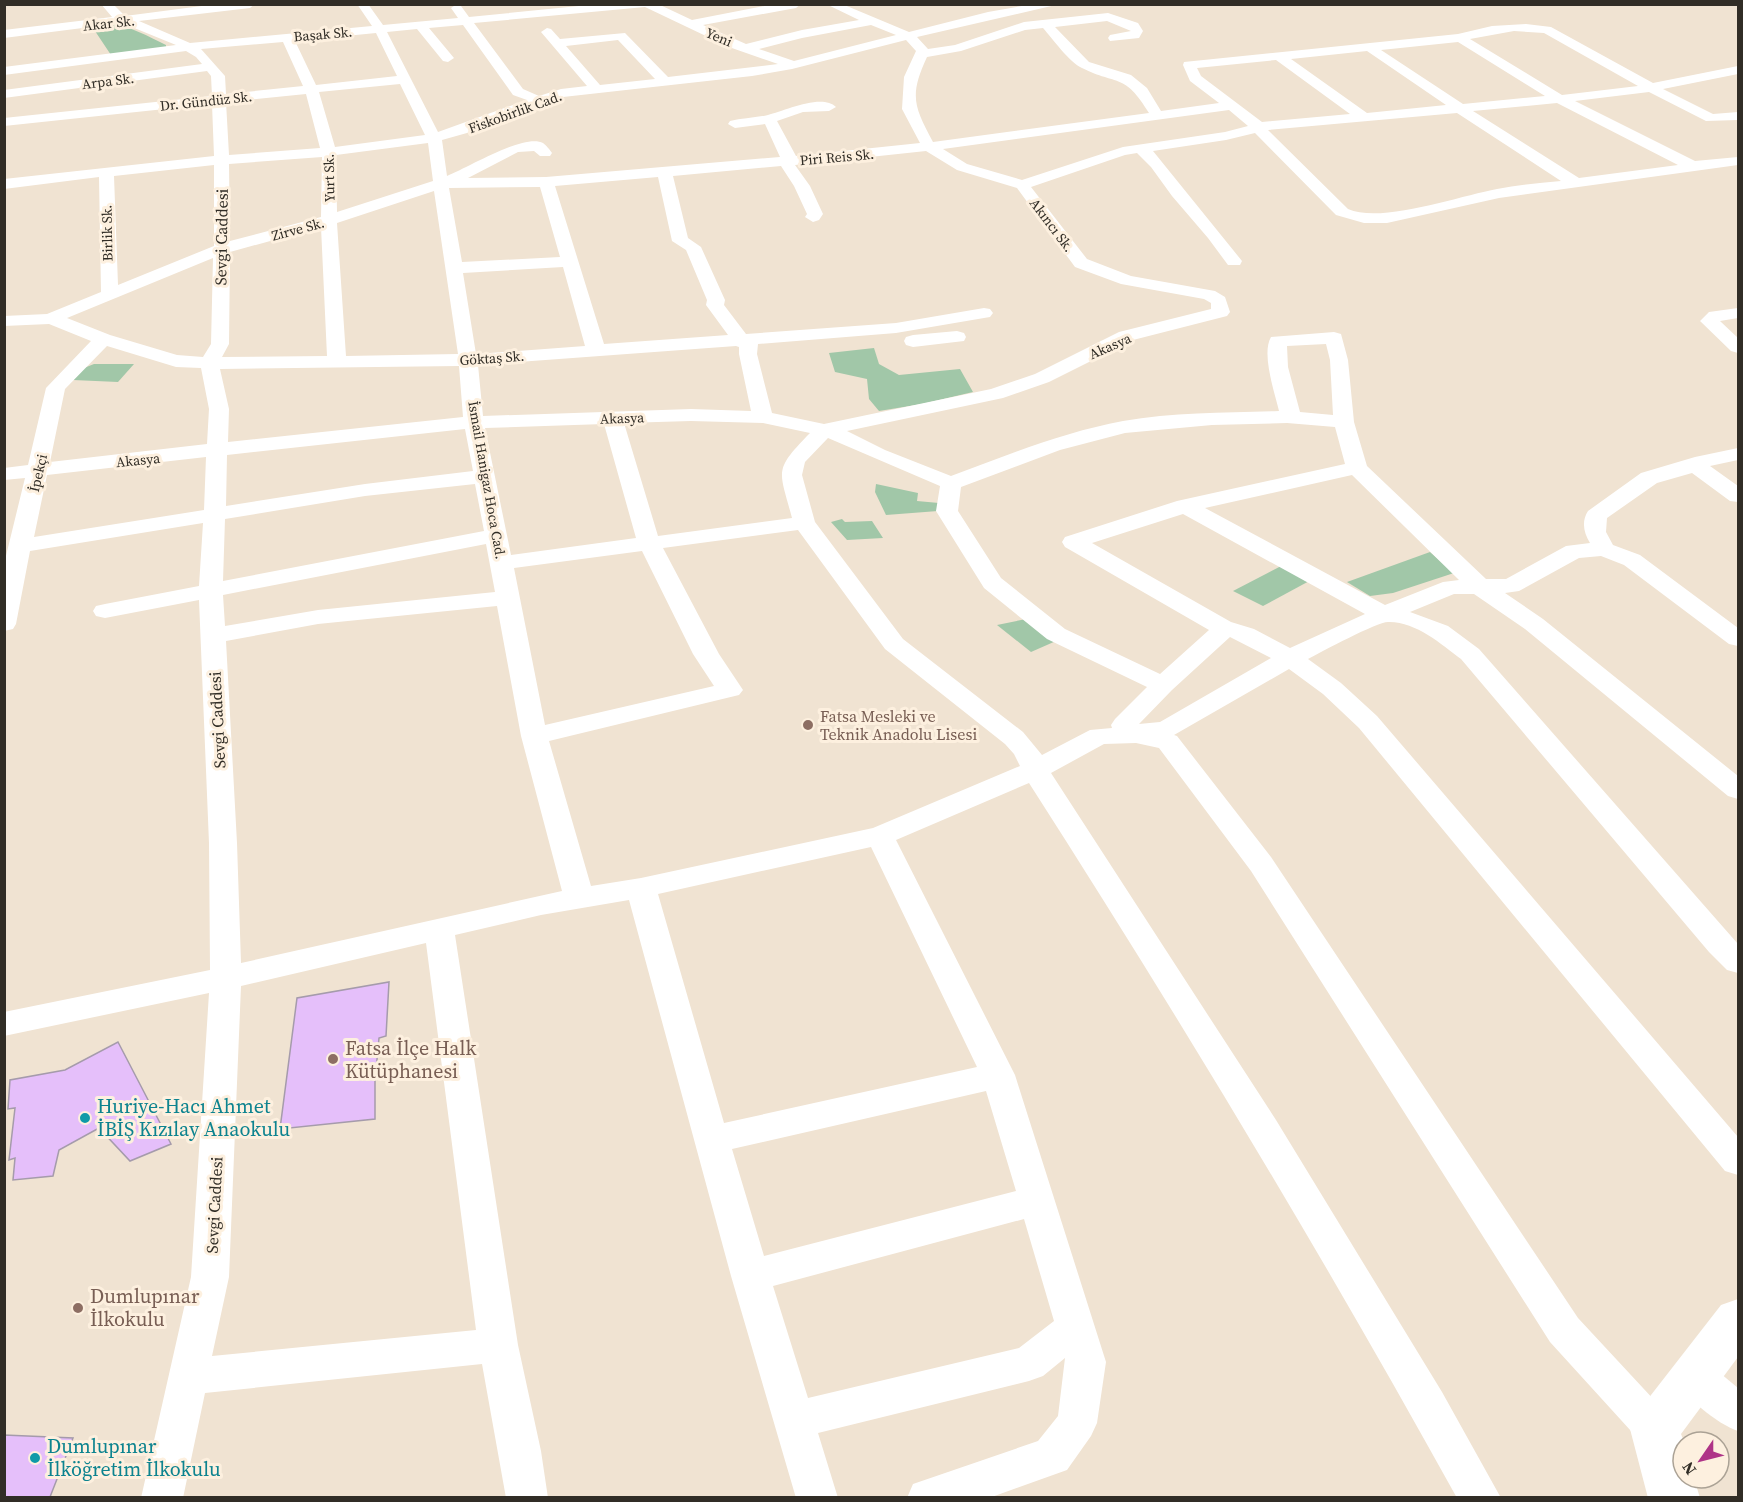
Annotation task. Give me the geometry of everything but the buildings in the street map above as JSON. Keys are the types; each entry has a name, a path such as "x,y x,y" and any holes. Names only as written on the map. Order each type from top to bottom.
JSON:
{"street":[{"path":"106,4 120,18 200,54 211,67"},
{"name":"Akar Sk.","path":"4,34 91,34 130,21 250,4"},
{"name":"İsmail Hanigaz Hoca Cad.","path":"362,4 380,29 434,138 469,368 474,423 486,476 534,736 579,897"},
{"path":"455,4 464,20 491,53 518,92 538,100"},
{"name":"Başak Sk.","path":"4,71 188,47 642,4"},
{"name":"Yeni","path":"648,4 747,48 792,65"},
{"path":"691,24 796,4"},
{"path":"831,4 910,37 922,51 911,77 909,109 928,147"},
{"name":"Fiskobirlik Cad.","path":"4,184 220,160 329,152 434,138 459,132 538,100 596,88 752,72 792,65 988,16 1055,4"},
{"path":"966,8 988,16"},
{"path":"529,14 558,43 596,88"},
{"path":"922,54 957,48 1024,26 1108,17 1134,26 1137,31 1135,34 1114,38"},
{"path":"747,48 802,34 873,21"},
{"path":"1046,24 1084,65 1126,78 1142,91 1157,115"},
{"path":"420,25 458,57 491,53"},
{"path":"1738,130 1652,88 1547,30 1524,27 1480,32 1460,38 1189,65 1195,78 1258,128 1328,199 1342,212 1352,217 1387,218 1500,193 1738,161"},
{"path":"91,34 101,58 121,90"},
{"path":"558,43 621,36 665,82"},
{"name":"Yurt Sk.","path":"287,38 311,89 329,152 329,220 336,362"},
{"path":"1460,38 1561,100 1693,166"},
{"path":"1369,47 1543,164 1576,183"},
{"path":"1277,55 1328,94 1364,117"},
{"name":"Arpa Sk.","path":"4,94 121,90 211,67"},
{"name":"Sevgi Caddesi","path":"162,1497 210,1277 226,978 223,843 211,591 219,409 212,372 220,344 223,199 218,76 211,67"},
{"path":"1022,185 1123,151 1226,136 1258,128 1561,100 1652,88 1738,70"},
{"name":"Dr. Gündüz Sk.","path":"4,122 121,90 219,100 406,79"},
{"path":"4,84 121,90"},
{"name":"Piri Reis Sk.","path":"442,183 546,182 785,161 928,147 1039,130 1106,124 1230,106"},
{"path":"735,124 769,119 801,108 829,107"},
{"path":"1711,118 1738,116"},
{"path":"769,119 789,157 785,161 802,186 815,214 813,217"},
{"name":"Zirve Sk.","path":"50,319 221,249 329,220 442,183 475,170 515,148 538,149 537,141 530,136 480,159"},
{"name":"Akıncı Sk.","path":"928,147 962,167 1022,185 1081,263 1127,280 1209,295 1219,301 1221,312"},
{"path":"1141,149 1150,155 1176,192 1224,244 1234,261"},
{"path":"665,172 680,241 693,247 716,300 715,304 745,348 763,417"},
{"name":"Birlik Sk.","path":"106,173 110,293"},
{"path":"546,182 596,350"},
{"path":"454,268 569,262"},
{"name":"Akasya","path":"4,474 217,451 361,432 474,423 691,415 763,417 824,430 996,394 1042,378 1126,336 1221,312"},
{"path":"1738,312 1715,316 1709,321 1738,347"},
{"name":"Göktaş Sk.","path":"212,372 336,362 469,368 596,350 745,348 896,328 984,313"},
{"name":"Göktaş Sk.","path":"4,321 50,319 103,339 212,372 469,368 745,348 957,337"},
{"path":"1291,417 1278,367 1278,341 1334,338 1340,360 1344,422 1357,468 1481,588 1534,624 1738,790"},
{"name":"İpekçi","path":"4,624 56,388 103,339"},
{"path":"1344,422 1291,417 1212,419 1124,427 1053,446 951,483 824,430 795,460 791,475 804,523 894,644 1014,738 1026,751 1035,770 1150,945 1418,1387 1480,1497"},
{"path":"534,736 730,690 706,654 649,543 612,418"},
{"path":"1604,549 1594,532 1596,516 1649,478 1702,461 1738,454"},
{"path":"1695,465 1738,496"},
{"path":"1357,468 1185,506 1073,542 1226,629 1237,630 1291,657 1329,684 1368,722 1738,1161"},
{"path":"20,546 365,490 486,476"},
{"path":"951,483 947,512 992,583 1056,634 1163,685"},
{"path":"1185,506 1384,614 1413,621 1439,631 1470,654 1738,962"},
{"path":"502,563 804,523"},
{"path":"105,611 497,535"},
{"path":"4,1024 226,978 579,897 641,888 880,836 1035,770 1099,736 1136,735 1168,729 1291,657 1384,614 1451,587 1511,586 1574,551 1604,549 1632,560 1738,639"},
{"path":"213,636 318,617 509,598"},
{"path":"1226,629 1163,685 1124,725 1136,735 1168,742 1261,864 1564,1330 1655,1430 1674,1497"},
{"path":"880,836 998,1075 1086,1362 1077,1423 1052,1456 928,1497"},
{"path":"641,888 750,1276 817,1497"},
{"path":"439,928 498,1345 527,1497"},
{"path":"711,1140 998,1075"},
{"path":"750,1276 1036,1201"},
{"path":"1655,1430 1738,1320"},
{"path":"794,1420 1029,1363 1075,1328"},
{"path":"188,1377 498,1345"},
{"path":"1694,1376 1738,1412"}],"green space":[{"path":"110,24 139,32 166,47 111,55 93,28"},
{"path":"874,348 879,364 899,375 960,369 973,392 879,411 869,399 867,379 835,372 829,353"},
{"path":"94,364 134,364 118,382 73,380 84,368"},
{"path":"876,484 918,493 917,501 939,503 938,511 886,515 875,492"},
{"path":"842,519 845,522 872,521 883,538 847,540 831,522"},
{"path":"1430,552 1454,573 1393,593 1370,596 1347,582"},
{"path":"1283,565 1313,579 1263,606 1233,591"},
{"path":"1026,619 1056,641 1031,652 997,625"}],"place":[{"name":"Fatsa Mesleki ve Teknik Anadolu Lisesi","path":"808,725"},
{"name":"Fatsa İlçe Halk Kütüphanesi","path":"333,1059"},
{"name":"Huriye-Hacı Ahmet İBİŞ Kızılay Anaokulu","path":"85,1118"},
{"name":"Dumlupınar İlkokulu","path":"78,1308"},
{"name":"Dumlupınar İlköğretim İlkokulu","path":"35,1458"}]}
